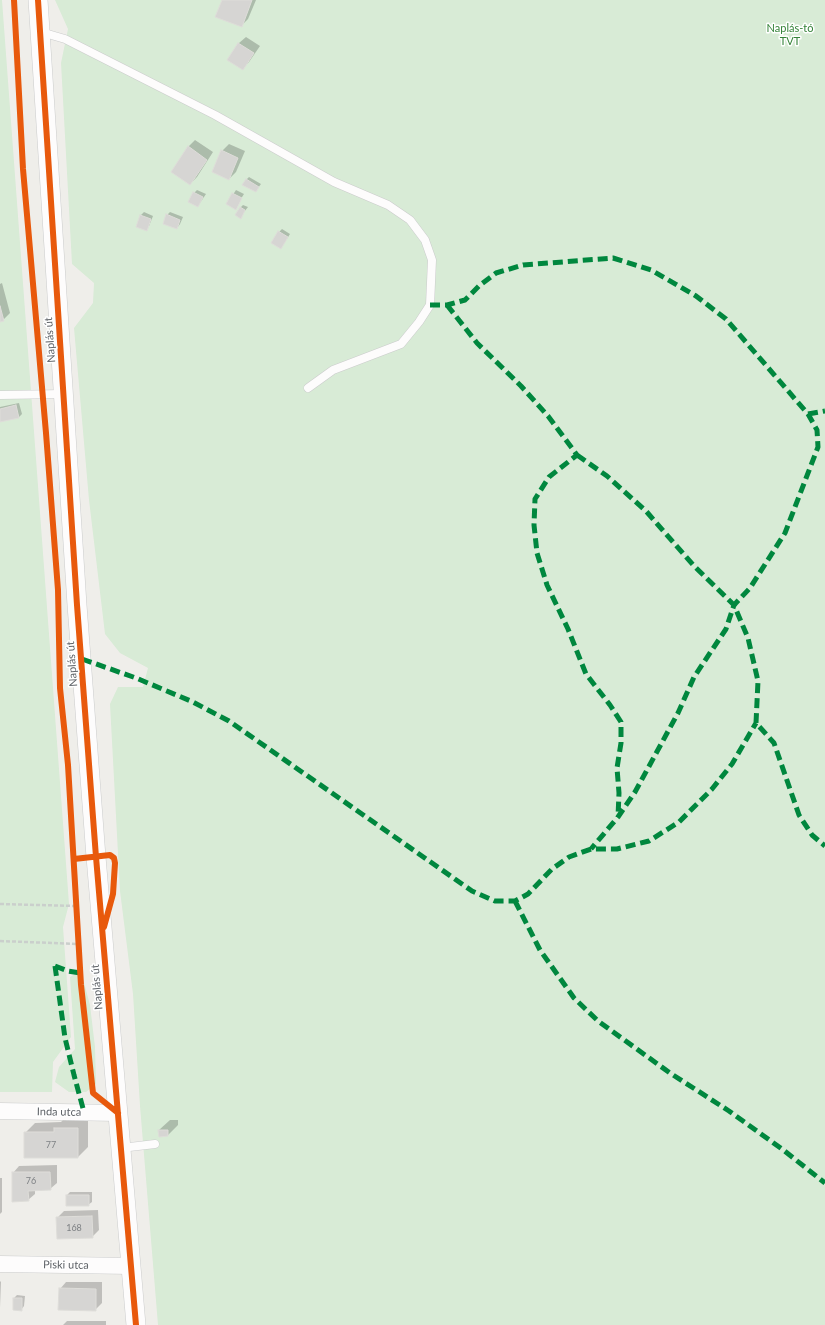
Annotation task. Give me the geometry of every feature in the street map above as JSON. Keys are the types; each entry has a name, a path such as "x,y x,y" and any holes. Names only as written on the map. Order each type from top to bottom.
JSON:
{"street":[{"name":"Naplás út","path":"38,0 77,605 96,857 136,1325"},
{"name":"Inda utca","path":"0,1111 118,1112"},
{"name":"Piski utca","path":"0,1264 131,1266"}],"lane":[{"path":"40,32 65,39 216,115 334,182 388,205 410,220 425,240 432,260 430,305 419,322 400,344 333,370 308,388"},
{"path":"0,395 64,394"},
{"path":"122,1148 155,1144"}],"path":[{"path":"0,904 76,909 76,898"},
{"path":"0,941 78,941 79,951"}],"green space":[{"path":"0,0 2,0 69,904 63,927 71,1037 53,1062 52,1092 0,1092"},
{"name":"Naplás-tó TVT","path":"55,0 825,0 825,1325 158,1325 140,1106 133,994 120,891 110,704 118,687 143,687 148,668 120,653 105,634 89,500 74,328 93,303 94,283 72,264 61,63 68,29"},
{"path":"77,973 83,979 90,1005 95,1047 96,1084 86,1092 69,1092 55,1082 59,1067 75,1049 70,977"}],"building":[{"path":"222,0 252,0 242,27 215,17"},
{"path":"238,43 254,53 243,70 227,60"},
{"path":"188,146 207,160 190,185 171,172"},
{"path":"221,150 238,158 229,180 212,172"},
{"path":"246,179 259,187 256,192 242,185"},
{"path":"193,192 203,197 198,207 188,202"},
{"path":"232,193 242,198 236,210 226,204"},
{"path":"240,207 245,210 241,219 235,215"},
{"path":"166,214 180,220 177,229 163,224"},
{"path":"140,215 151,219 147,231 136,227"},
{"path":"278,231 288,237 281,249 271,243"},
{"path":"0,306 4,321 0,322"},
{"path":"16,405 19,418 0,422 0,409"},
{"path":"54,1128 78,1128 78,1158 24,1158 24,1132 54,1132"},
{"path":"158,1130 168,1130 168,1136 159,1137"},
{"path":"12,1172 50,1172 51,1190 28,1191 29,1201 12,1202"},
{"path":"66,1195 89,1195 89,1206 66,1206"},
{"path":"92,1216 93,1238 57,1239 56,1217"},
{"path":"59,1288 96,1289 96,1311 58,1310"},
{"path":"13,1298 22,1298 22,1311 13,1310"}],"marked path":[{"path":"430,305 447,305 465,300 480,285 496,273 523,265 613,258 651,270 696,296 726,319 808,414 817,430 818,447 785,533 750,588 734,605 726,629 694,677 678,713 635,792 618,817 591,849"},
{"path":"447,305 477,343 521,386 548,416 577,455 549,477 535,499 534,525 537,553 547,585 568,629 586,674 621,722 621,743 617,768 619,793 618,817"},
{"path":"808,414 825,411"},
{"path":"577,455 607,476 646,511 694,566 734,605 748,638 758,681 756,723 774,743 799,815 812,835 825,846"},
{"path":"82,659 136,678 193,702 229,721 472,891 495,901 515,901 528,894 552,869 569,857 591,849 617,849 649,841 679,822 712,789 732,764 756,723"},
{"path":"515,901 540,950 574,998 598,1021 670,1073 729,1111 782,1149 825,1183"},
{"path":"55,966 65,1038 84,1112"},
{"path":"55,966 68,971 80,973"}],"cycle path":[{"path":"14,0 23,169 58,590 60,688 68,765 81,985 93,1093 118,1113"},
{"path":"38,0 77,605 96,857 136,1325"},
{"path":"74,859 110,855 114,858 113,894 104,927"}]}
